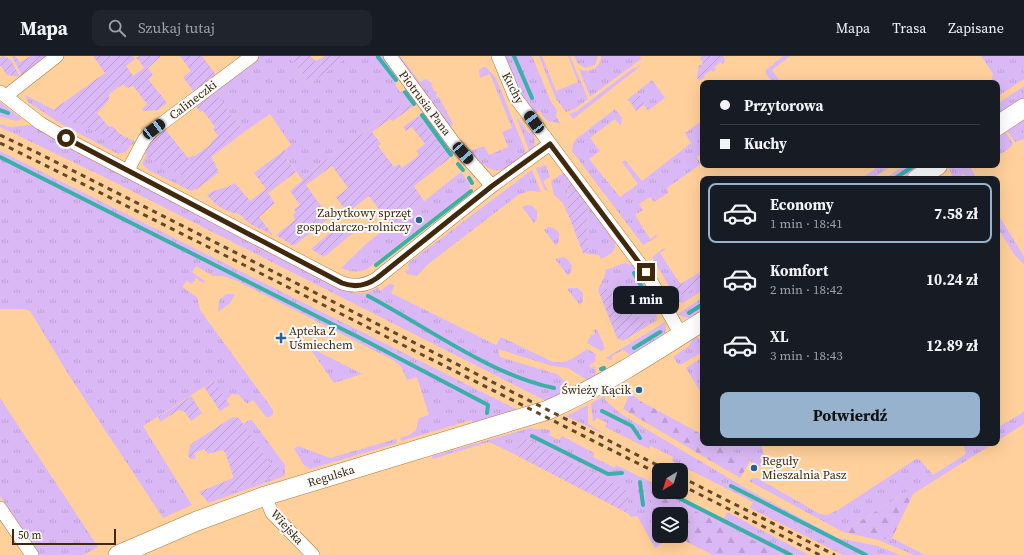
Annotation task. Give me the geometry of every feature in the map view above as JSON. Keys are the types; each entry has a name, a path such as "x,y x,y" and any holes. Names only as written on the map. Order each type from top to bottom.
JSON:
{"street":[{"path":"57,56 3,94 51,129 336,280 355,286 366,284 377,278 492,186 550,144"},
{"name":"Calineczki","path":"128,170 144,140 152,131 252,56"},
{"name":"Piotrusia Pana","path":"390,56 454,143 492,186"},
{"name":"Kuchy","path":"498,56 515,97 646,272 681,335"},
{"path":"1000,124 1024,108"},
{"path":"922,176 934,168"},
{"name":"Regulska","path":"118,555 197,521 265,496 548,410 588,391 700,323"},
{"name":"Wiejska","path":"265,496 270,510 312,555"},
{"path":"0,508 31,555"}],"green space":[{"path":"3,56 11,60 20,77 7,75 0,65 0,58"},
{"path":"15,56 20,62 31,56 49,56 22,76 12,57"},
{"path":"93,56 133,56 135,59 140,56 161,56 148,68 153,75 148,79 167,103 159,109 160,110 143,111 142,109 147,104 133,86 127,88 123,84 109,94 109,100 97,113 109,127 112,126 120,134 135,142 134,144 125,146 53,110 105,73","holes":["135,59 138,59 144,68 133,76 126,66"]},
{"path":"180,56 202,56 216,75 194,92 183,77 191,71"},
{"path":"260,56 289,56 310,84 348,56 383,56 397,75 397,81 395,84 400,92 408,90 416,104 412,107 407,101 301,178 282,152 291,145 270,114 244,132 214,91"},
{"path":"289,56 310,56 316,61 325,56 348,56 310,84"},
{"path":"396,56 400,56 420,82 426,79 433,84 431,85 437,93 437,98 439,97 453,124 451,127 449,127"},
{"path":"505,56 532,56 551,102 557,110 556,116 560,123 547,121 539,111 535,114 520,93"},
{"path":"539,56 542,56 556,91 578,82 568,56 570,56 588,99 576,108 566,112 556,99"},
{"path":"574,56 598,56 595,65 585,68 577,63"},
{"path":"601,56 640,56 641,59 590,97 579,69 587,71 594,69 599,64"},
{"path":"701,56 723,56 725,60 723,64 721,62 714,67 716,69 713,72 711,70 699,81 697,77 699,65 702,65 703,61 700,60"},
{"path":"783,56 790,56 772,70 779,80 771,80 766,74 766,70"},
{"path":"981,56 1024,56 1024,79 1000,95 1000,80 992,80 993,74"},
{"path":"642,65 573,119 569,114 577,111 632,69"},
{"path":"486,67 496,78 527,155 509,166 496,170 485,166 470,151 484,146 489,155 508,147 502,132 512,128 490,74 480,78 479,70"},
{"path":"652,80 665,98 650,109 637,93 629,101 627,100"},
{"path":"1024,86 1024,98 1000,114 1000,102"},
{"path":"214,91 244,132 211,157 219,172 197,189 191,191 175,183 183,176 146,157 145,150 154,136 164,128 188,158 194,155 195,156 211,144 211,142 218,136 213,129 215,127 203,111 200,112 195,105"},
{"path":"637,93 650,109 648,111 644,105 636,111 628,99"},
{"path":"25,95 125,146 131,145 126,152 118,154 63,125 28,102"},
{"path":"407,101 412,107 393,121 390,119 372,132 381,144 378,146 394,167 399,164 402,168 419,155 416,151 425,144 412,127 406,131 403,127 418,116 450,158 414,186 424,201 391,226 369,196 347,213 336,197 348,188 332,166 306,185 328,216 326,220 295,245 292,245 276,235 295,220 293,215 296,212 294,209 300,205 290,191 303,180 301,178"},
{"path":"0,102 22,119 16,121 0,117"},
{"path":"615,109 622,118 621,126 615,119 590,138 600,151 589,159 620,197 638,184 622,162 625,160 642,181 691,143 685,133 700,122 700,155 697,157 700,165 667,188 668,193 654,202 650,197 639,204 643,210 635,215 650,239 656,235 657,237 643,245 572,151 573,144 576,139"},
{"path":"425,113 455,152 450,158 418,116"},
{"path":"516,116 529,133 532,131 535,140 530,153"},
{"path":"1024,120 1024,139 1015,142 1007,130"},
{"path":"0,124 10,127 32,125 68,147 339,289 354,293 363,293 378,287 380,291 389,284 395,285 391,293 496,345 501,337 553,362 567,361 587,349 596,354 595,362 589,365 591,368 595,366 596,378 587,380 568,368 552,366 498,349 500,357 557,374 565,381 571,392 548,402 104,177 0,127"},
{"path":"1005,131 1013,144 1000,154 1000,134"},
{"path":"0,151 516,409 521,410 474,426 472,420 401,441 400,438 409,435 416,430 419,418 429,415 417,377 407,380 401,366 393,360 237,281 223,276 213,276 196,266 192,272 205,281 203,283 196,278 192,284 187,281 182,287 197,297 200,310 273,410 273,414 270,417 266,417 253,400 247,404 239,395 232,394 226,400 213,381 143,426 192,505 163,518 70,377 30,311 24,309 0,309"},
{"path":"282,152 296,172 268,193 275,203 259,217 273,235 250,224 239,214 222,208 207,195 235,183 250,201 266,189 254,173"},
{"path":"146,156 184,176 175,183 150,171 143,165 143,161"},
{"path":"546,165 550,177 543,181 548,191 544,189 536,168"},
{"path":"876,168 888,168 876,176 864,176"},
{"path":"900,168 920,168 908,176 888,176"},
{"path":"949,168 971,168 975,176 965,176 964,174 961,176 952,176"},
{"path":"532,170 541,192 530,191 518,195 427,265 417,276 407,274 405,271 409,269 408,264 411,261"},
{"path":"461,172 470,184 470,189 367,269 354,272 341,268 374,237 388,227 394,225"},
{"path":"563,173 567,177 568,214 562,202 554,195 551,181"},
{"path":"567,177 587,203 588,254 583,253 568,214"},
{"path":"587,203 615,241 613,251 601,259 599,255 588,254"},
{"path":"527,205 532,206 537,211 537,219 534,223 522,207"},
{"path":"1000,218 1024,256 1024,265 1014,254 1000,232"},
{"path":"339,225 348,225 354,232 324,257 311,249"},
{"path":"548,227 554,228 559,233 559,241 556,246 544,230"},
{"path":"664,248 665,249 660,253 677,279 675,282 681,295 687,294 695,284 700,282 700,292 683,303 678,302 652,257"},
{"path":"563,257 572,265 568,276 555,259"},
{"path":"625,263 632,265 637,269 660,309 656,312 657,320 649,325 601,284 606,272 605,270"},
{"path":"700,272 700,282 695,284 687,294 684,295 678,293 673,286 677,279 681,284"},
{"path":"601,284 649,325 623,341 617,338 598,290"},
{"path":"578,288 583,293 583,301 580,305 567,289"},
{"path":"227,294 235,294 230,303 218,312 219,300"},
{"path":"700,299 700,313 691,318 678,314"},
{"path":"665,322 665,334 632,356 623,350 612,356 612,361 606,358"},
{"path":"596,329 605,349 601,351 587,343 591,335 594,335 595,332 592,331"},
{"path":"695,335 700,339 700,353 682,364 678,364 673,357 689,346"},
{"path":"309,347 362,374 334,383"},
{"path":"700,359 700,391 686,368"},
{"path":"214,381 230,405 220,411 204,387"},
{"path":"630,393 640,401 700,433 700,446 723,446 750,461 740,478 623,409"},
{"path":"191,396 202,413 191,421 185,412 179,410 160,422 158,417"},
{"path":"605,396 605,400 621,414 754,493 838,538 878,546 900,555 843,555 750,508 753,502 688,469 688,463 676,463 672,461 673,457 651,446 649,449 605,427 607,423 597,418 593,422 591,403"},
{"path":"0,398 98,547 83,555 40,555 0,496"},
{"path":"588,405 588,424 602,433 566,416"},
{"path":"1024,412 1024,424 1000,439 1000,426"},
{"path":"233,417 239,418 271,465 280,468 283,473 206,500 199,492 233,478 233,476 225,452 222,450 208,454 204,449 194,453 196,458 191,459 188,456 190,446"},
{"path":"252,420 285,465 285,476 208,503 206,500 283,473 280,468 271,465 243,424"},
{"path":"530,428 551,431 549,435 559,440 562,436 594,453 593,457 615,468 616,465 652,483 652,499 654,499 655,507 652,507 652,543 637,516 631,517 627,513 629,491 524,438 514,454 489,442 433,459 432,456"},
{"path":"524,438 629,491 627,513 514,454"},
{"path":"396,439 397,443 310,469 304,465 294,449 298,446 330,458"},
{"path":"723,446 761,446 764,455 761,467"},
{"path":"964,446 989,446 913,494 913,488 843,532 749,481 752,478 757,478 820,514 827,515 838,510 916,459 920,460 933,475 966,454"},
{"path":"913,488 913,494 892,538 878,540 843,532"},
{"path":"652,491 652,499 672,499 687,507 652,507 649,492"},
{"path":"672,499 685,499 724,519 727,512 809,555 782,555"},
{"path":"688,507 782,555 713,555 688,542"},
{"path":"892,538 925,555 914,555 878,540"},
{"path":"652,543 663,543 655,548"}],"waterway":[{"path":"514,56 532,98"},
{"path":"378,57 396,80"},
{"path":"405,92 414,104"},
{"path":"0,110 8,113"},
{"path":"422,115 451,155"},
{"path":"0,157 368,342 488,405 487,413"},
{"path":"458,164 463,170"},
{"path":"898,176 910,168"},
{"path":"469,178 472,183"},
{"path":"376,265 471,191"},
{"path":"634,273 654,309"},
{"path":"368,296 459,348 507,373 531,382 554,388"},
{"path":"689,313 700,306"},
{"path":"634,348 660,332"},
{"path":"602,411 632,426 640,438"},
{"path":"532,436 608,474 622,473"},
{"path":"640,482 643,505"},
{"path":"731,486 866,555"},
{"path":"681,499 791,555"}],"railway":[{"path":"0,135 653,463"},
{"path":"0,143 652,470"},
{"path":"688,481 835,555"},
{"path":"688,489 820,555"}],"place":[{"name":"Zabytkowy sprzęt gospodarczo-rolniczy","path":"419,220"},
{"name":"Apteka Z Uśmiechem","path":"281,338"},
{"name":"Świeży Kącik","path":"639,390"},
{"name":"Reguły Mieszalnia Pasz","path":"754,468"}],"route":[{"path":"66,138 342,283 355,286 370,283 377,278 492,186 537,155 550,144 646,272"}]}
